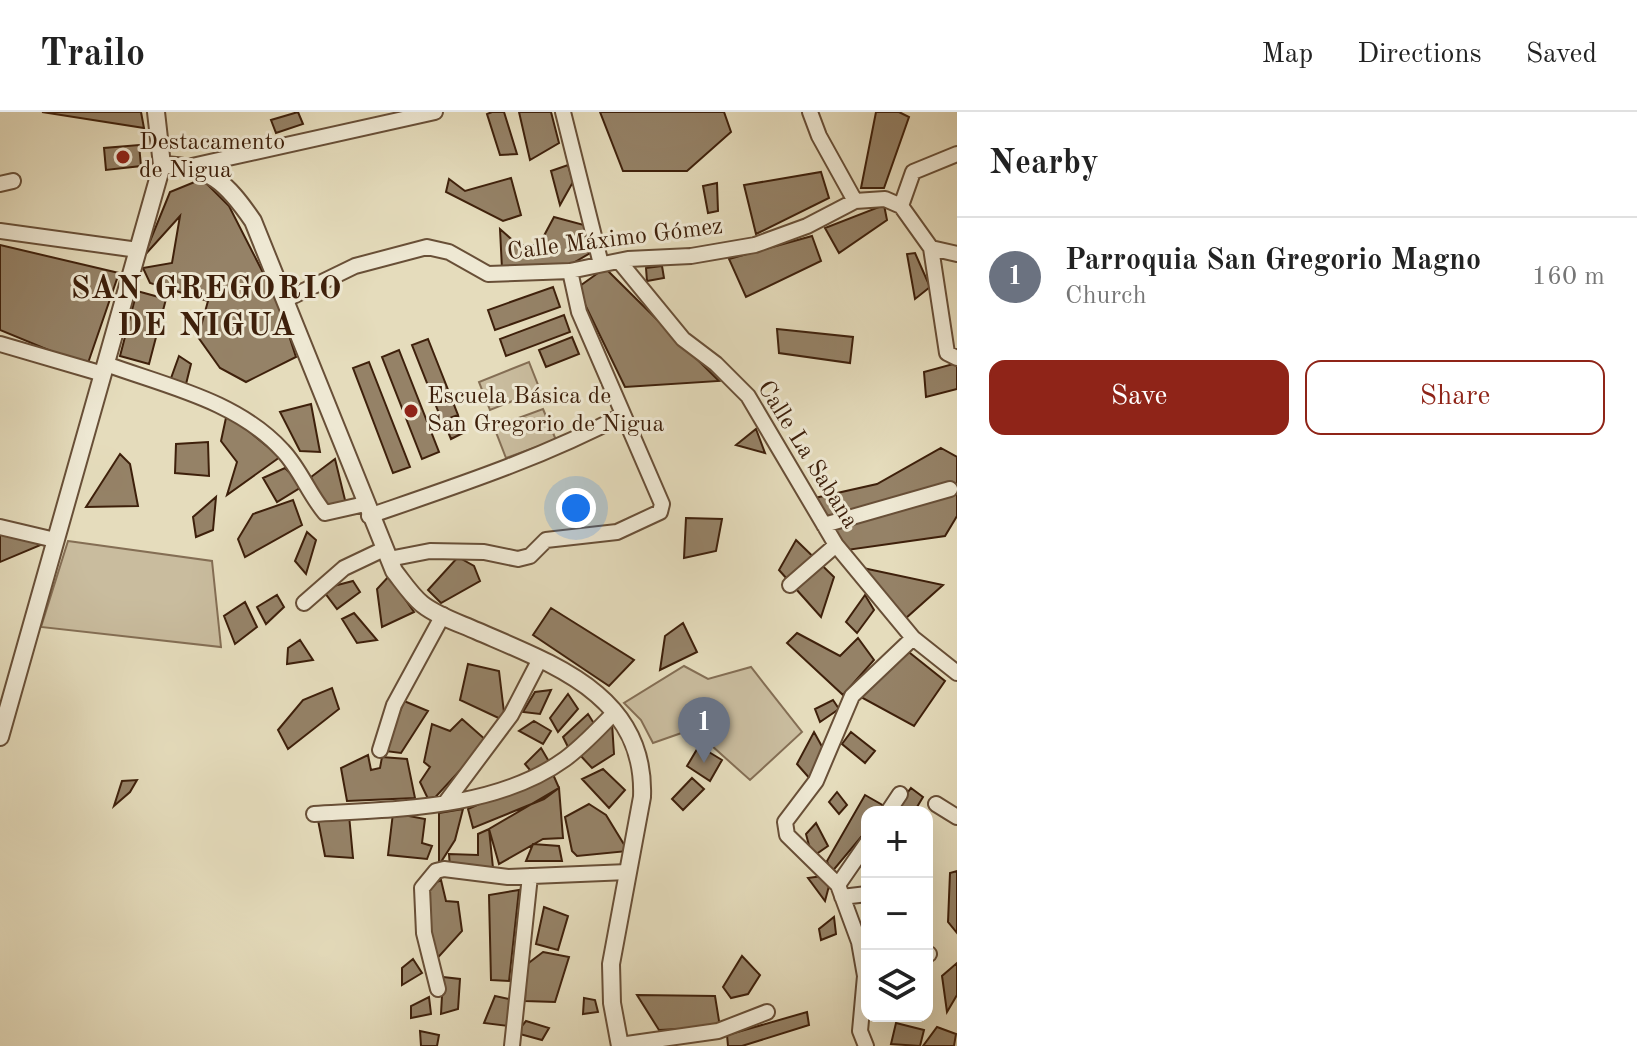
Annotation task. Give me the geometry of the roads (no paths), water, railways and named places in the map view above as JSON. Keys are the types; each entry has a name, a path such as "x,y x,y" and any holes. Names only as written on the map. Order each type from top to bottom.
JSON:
{"street":[{"path":"0,737 162,165 156,112"},
{"path":"162,165 192,166 435,112"},
{"path":"563,112 601,264"},
{"path":"810,112 819,136 855,201 885,199 901,206 931,248 947,353 957,358"},
{"path":"901,206 913,172 957,154"},
{"path":"192,166 213,176 235,193 253,221 287,299 386,554 421,603 540,659 607,700 634,740 643,778 611,964 612,1003 620,1046 718,1031 767,1012"},
{"name":"Calle Máximo Gómez","path":"287,299 355,266 427,247 449,252 488,274 570,271 619,261 691,256 755,245 807,226 855,201"},
{"path":"0,231 138,250"},
{"path":"931,248 957,254"},
{"name":"Calle La Sabana","path":"619,261 683,339 716,364 748,396 836,545 913,638 957,673"},
{"path":"304,603 344,568 386,554 484,552 518,559 530,556 546,540 617,532 660,512 662,504 579,312 570,271"},
{"path":"0,344 104,369 228,408 284,452 325,513 367,510 502,470 571,442 623,415"},
{"path":"824,525 950,489"},
{"path":"0,527 55,540"},
{"path":"790,585 836,545"},
{"path":"380,750 394,705 443,615"},
{"path":"861,952 840,891 787,835 785,822 816,781 852,696 913,638"},
{"path":"446,802 511,715 540,659"},
{"path":"314,814 474,798 545,771 576,750 615,712"},
{"path":"892,806 900,794"},
{"path":"936,804 957,817"},
{"path":"840,891 861,854"},
{"path":"438,989 424,933 422,888 429,877 444,869 530,876 628,872"},
{"path":"512,1046 530,876"},
{"path":"840,891 861,893"},
{"path":"861,1022 860,1031 866,1046"}],"place":[{"name":"Destacamento de Nigua","path":"123,157"},
{"name":"Escuela Básica de San Gregorio de Nigua","path":"411,411"},
{"name":"Parroquia San Gregorio Magno","path":"704,763"}],"district":[{"name":"SAN GREGORIO DE NIGUA","path":"207,308"}]}
